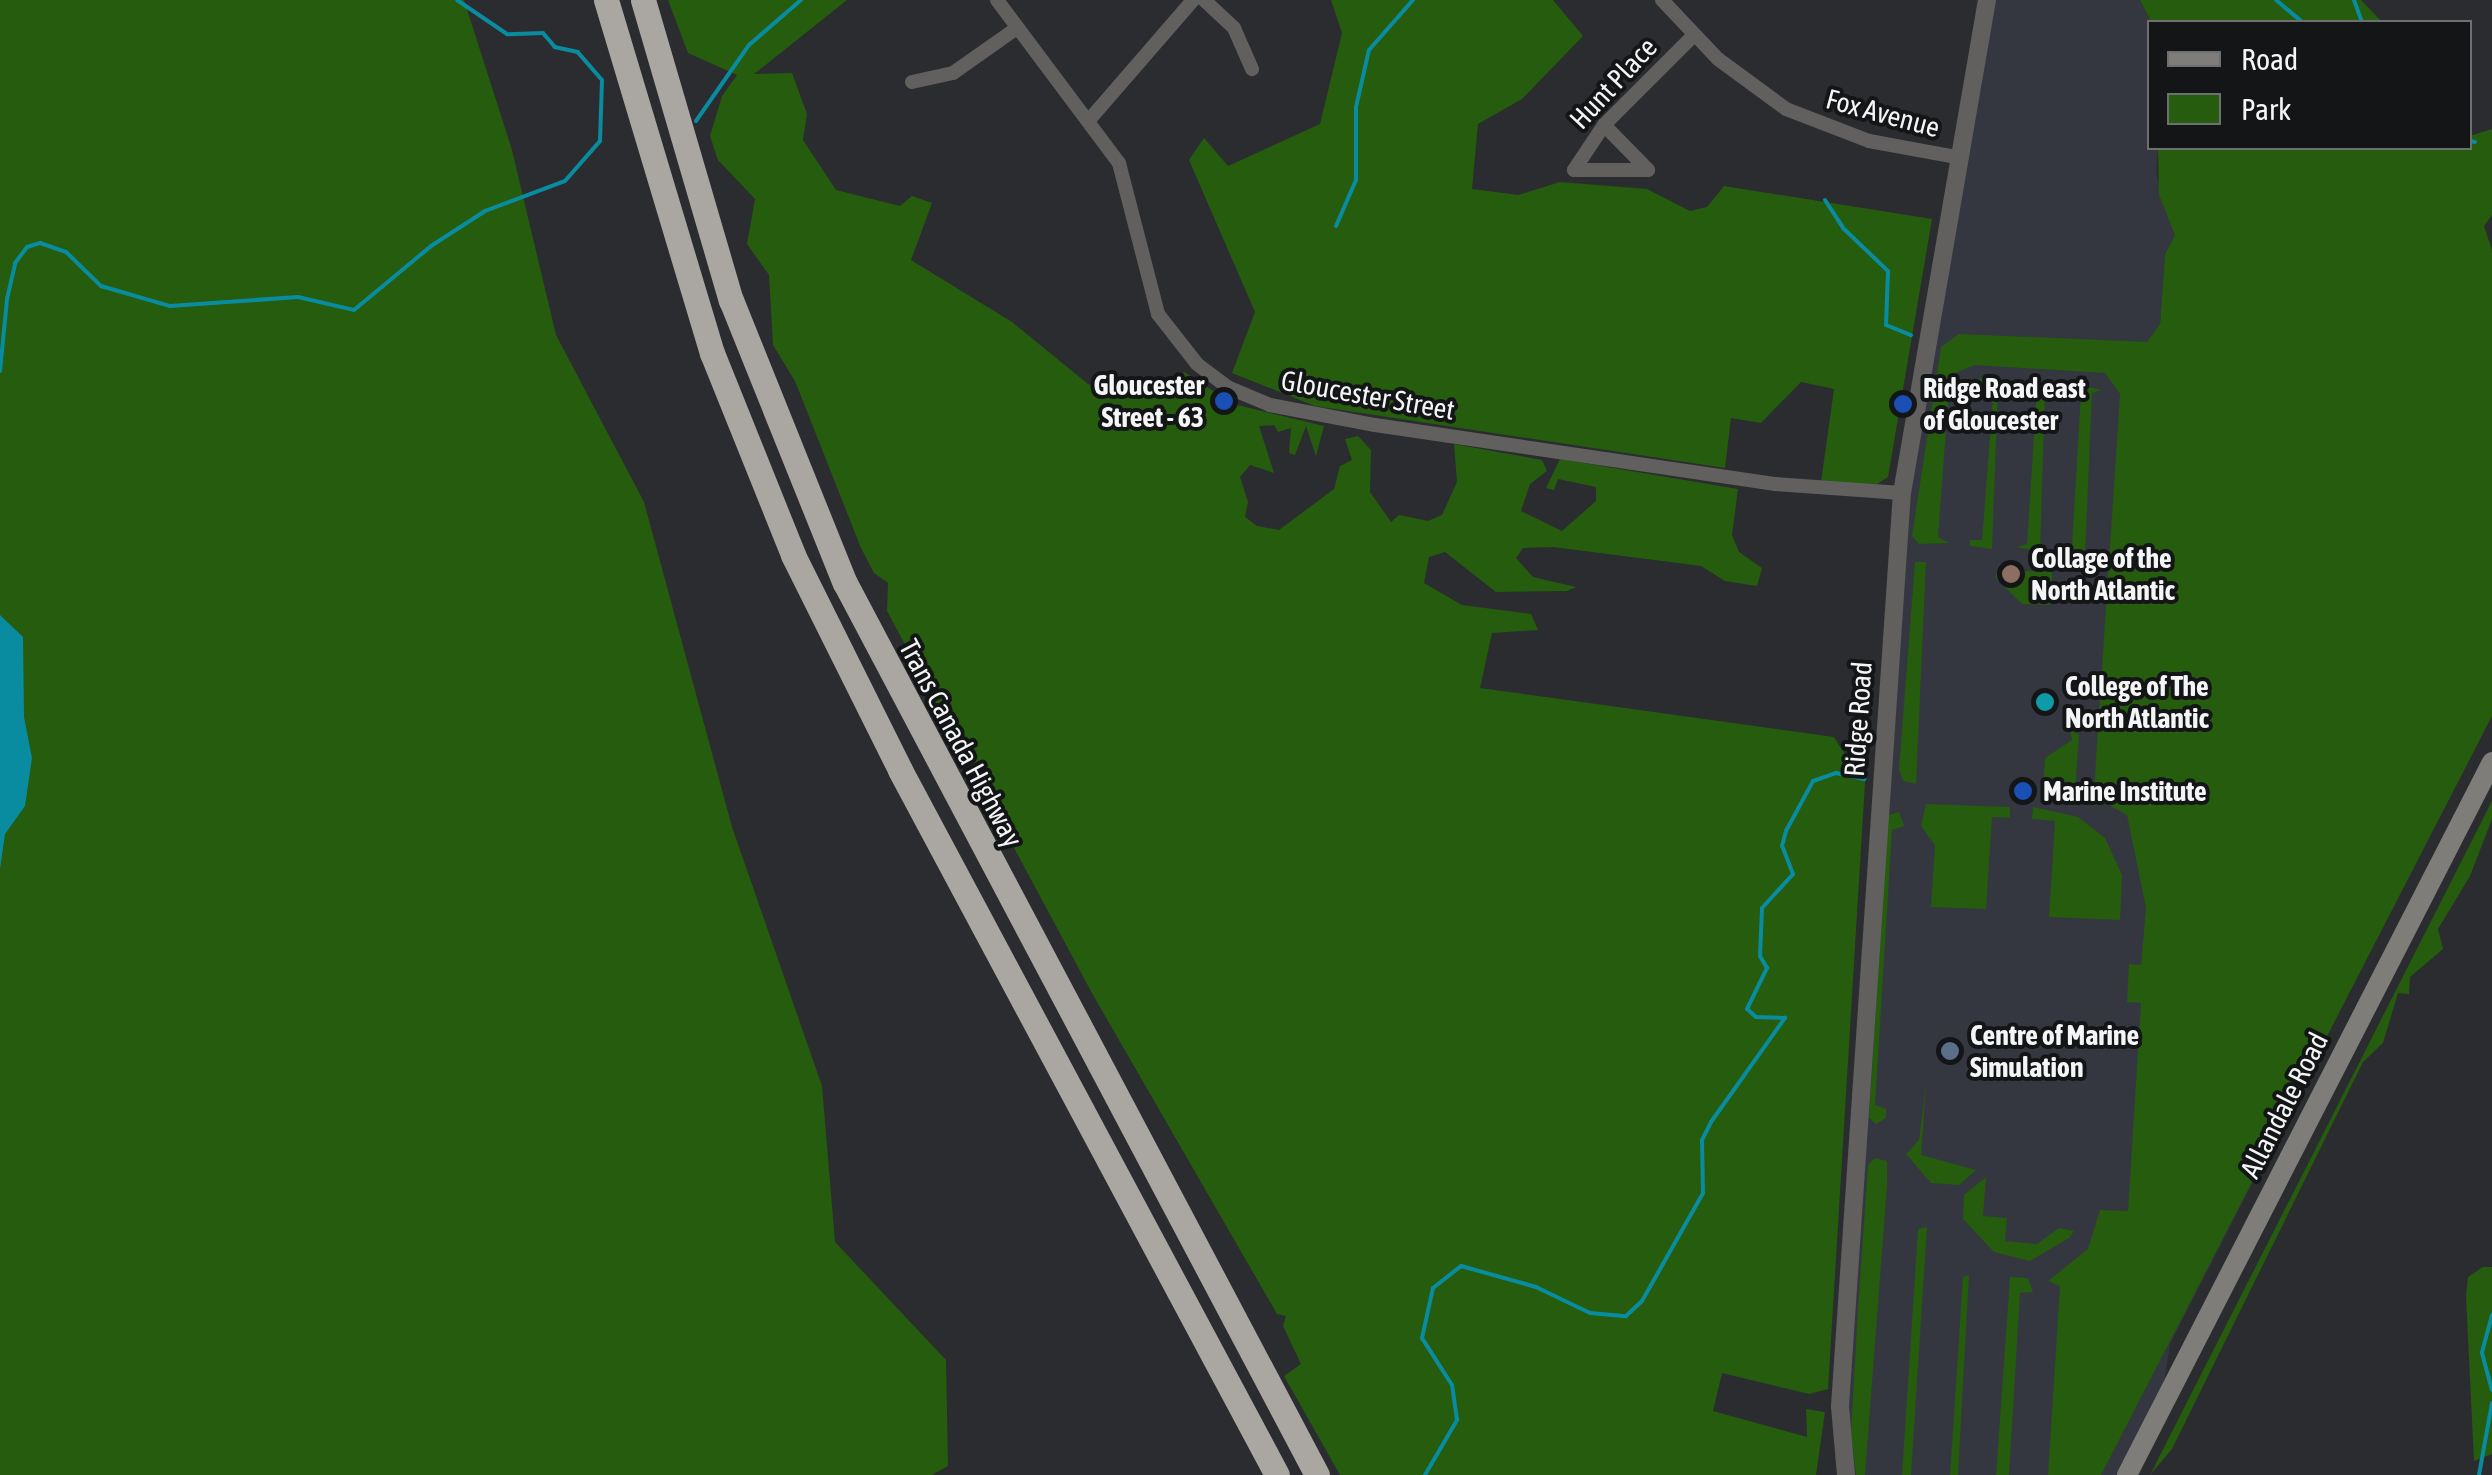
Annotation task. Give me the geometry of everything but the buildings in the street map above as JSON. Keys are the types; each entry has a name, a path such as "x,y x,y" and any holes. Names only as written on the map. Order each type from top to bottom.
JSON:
{"highway":[{"path":"606,0 712,353 793,554 900,770 1270,1467"},
{"name":"Trans Canada Highway","path":"643,0 731,300 844,583 1317,1475"}],"main road":[{"name":"Allandale Road","path":"2127,1475 2492,762"}],"street":[{"name":"Gloucester Street","path":"996,0 1090,119 1128,182 1158,314 1197,364 1242,395 1375,425 1776,484 1902,494"},
{"path":"1090,119 1192,0"},
{"path":"1204,0 1234,28 1252,69"},
{"name":"Fox Avenue","path":"1662,0 1694,35 1786,109 1855,138 1956,157"},
{"name":"Ridge Road","path":"1846,1475 1842,1450 1902,494 1956,157 1987,0"},
{"path":"912,82 954,73 1017,28"},
{"name":"Hunt Place","path":"1604,126 1648,170 1574,170 1604,126 1694,35"}],"shaded area":[{"path":"1987,0 2140,0 2150,20 2147,150 2158,150 2156,173 2175,235 2165,254 2160,324 2147,342 2122,344 2285,1119 2170,1344 2160,1408 2127,1475 1846,1475 1842,1449 1899,528"}],"green space":[{"path":"0,0 464,0 512,150 556,335 644,502 732,827 822,1086 835,1242 946,1360 948,1466 932,1475 0,1475"},
{"path":"668,0 847,0 754,74 792,73 807,114 803,140 836,190 900,206 912,196 932,203 911,260 1012,322 1088,384 1139,399 1184,372 1233,404 1324,426 1316,456 1306,426 1295,455 1289,453 1291,428 1278,432 1274,425 1259,426 1274,473 1250,465 1240,477 1248,502 1245,517 1257,526 1279,530 1334,489 1340,466 1352,460 1345,439 1358,436 1371,450 1370,492 1391,522 1399,515 1428,521 1442,515 1457,482 1454,444 1542,460 1547,471 1530,484 1521,511 1562,531 1596,501 1596,487 1558,479 1554,490 1546,488 1560,459 1738,489 1732,535 1739,552 1762,568 1757,586 1725,581 1701,566 1553,547 1523,548 1516,558 1533,577 1576,587 1567,591 1496,592 1445,552 1429,557 1424,583 1462,605 1531,614 1538,630 1492,633 1480,688 1834,737 1846,756 1866,766 1828,1389 1809,1394 1722,1373 1713,1411 1807,1437 1806,1409 1825,1412 1816,1475 1340,1475 1284,1376 1301,1364 1283,1326 1286,1316 1277,1314 1093,995 887,611 888,583 874,573 861,548 795,381 773,345 769,275 747,244 755,199 718,160 710,136 722,96 737,75 688,53"},
{"path":"1331,0 1553,0 1583,36 1522,99 1478,124 1472,189 1518,195 1560,182 1647,189 1690,211 1707,207 1724,186 1932,219 1888,477 1877,484 1821,482 1834,389 1801,382 1761,423 1731,418 1725,468 1315,406 1232,373 1255,312 1189,160 1204,138 1228,166 1320,124 1342,33"},
{"path":"2140,0 2361,0 2380,20 2150,20"},
{"path":"2492,129 2492,215 2484,226 2492,250 2492,716 2101,1475 2048,1475 2060,1286 2048,1281 2088,1249 2100,1210 2128,1211 2141,1003 2127,1002 2129,964 2141,965 2146,908 2127,815 2107,804 2093,806 2120,394 2105,373 1975,365 1950,375 1938,537 1949,543 1919,544 1912,536 1941,347 1959,334 2147,342 2160,324 2165,254 2175,235 2159,195 2158,150 2472,150 2472,135"},
{"path":"1980,378 2006,379 2008,385 1998,386 1992,549 1970,546 1970,540 1982,540 1994,385 1977,383"},
{"path":"2026,381 2057,386 2045,390 2040,552 2017,547 2027,544 2037,389 2024,387"},
{"path":"2073,384 2102,390 2092,393 2085,555 2064,551 2072,546 2081,392 2070,391"},
{"path":"1915,562 1926,562 1916,784 1903,781 1899,769"},
{"path":"1998,570 2052,572 2051,605 2022,604 1995,577"},
{"path":"2070,731 2079,734 2075,792 2050,792 2043,787 2045,758 2072,740"},
{"path":"2492,801 2492,819 2470,876 2438,929 2443,949 2410,977 2409,994 2398,993 2383,1043 2363,1062 2172,1449 2150,1475"},
{"path":"1926,804 2010,807 2010,818 1992,817 1986,909 1931,907 1935,845 1921,826"},
{"path":"2033,807 2078,817 2105,838 2122,875 2120,920 2049,917 2055,821 2032,819"},
{"path":"1899,812 1904,826 1892,830 1875,1105 1886,1109 1886,1118 1876,1124 1869,1118 1888,815"},
{"path":"1926,1085 1921,1155 1976,1170 1959,1185 1931,1183 1906,1154 1919,1140"},
{"path":"1875,1158 1887,1161 1887,1186 1865,1475 1856,1475 1851,1431 1858,1309 1868,1165"},
{"path":"1986,1177 1983,1216 2007,1218 2005,1241 2037,1244 2059,1228 2074,1231 2030,1261 1994,1252 1963,1219 1964,1195"},
{"path":"1927,1227 1911,1475 1902,1475 1918,1229"},
{"path":"2483,1267 2492,1267 2492,1454 2474,1461 2466,1296 2468,1277"},
{"path":"1969,1275 1958,1475 1950,1475 1963,1277"},
{"path":"2010,1277 2028,1278 2033,1292 2020,1293 2009,1475 1996,1475"}],"water":[{"path":"0,615 23,637 24,717 32,758 25,806 5,834 0,869"}],"waterway":[{"path":"0,371 7,299 15,263 27,247 40,243 66,252 101,286 170,306 298,297 354,310 431,246 485,211 565,181 600,141 602,80 578,52 555,47 543,33 507,34 457,0"},
{"path":"696,121 749,45 801,0"},
{"path":"1336,226 1356,180 1356,107 1369,50 1413,0"},
{"path":"2276,0 2300,20"},
{"path":"2354,0 2361,20"},
{"path":"1825,200 1843,228 1888,271 1886,325 1911,335"},
{"path":"1425,1475 1457,1420 1452,1385 1422,1338 1433,1288 1461,1266 1536,1287 1590,1313 1626,1316 1642,1301 1703,1193 1702,1140 1711,1122 1785,1018 1756,1017 1747,1009 1767,968 1760,956 1762,908 1793,874 1782,846 1786,831 1813,781 1836,773 1864,779"},
{"path":"2492,1315 2482,1353 2492,1390"},
{"path":"2479,1475 2492,1403"}],"place":[{"name":"Gloucester Street - 63","path":"1224,401"},
{"name":"Ridge Road east of Gloucester","path":"1903,404"},
{"name":"Collage of the North Atlantic","path":"2011,574"},
{"name":"College of The North Atlantic","path":"2045,702"},
{"name":"Marine Institute","path":"2023,791"},
{"name":"Centre of Marine Simulation","path":"1950,1051"}]}
